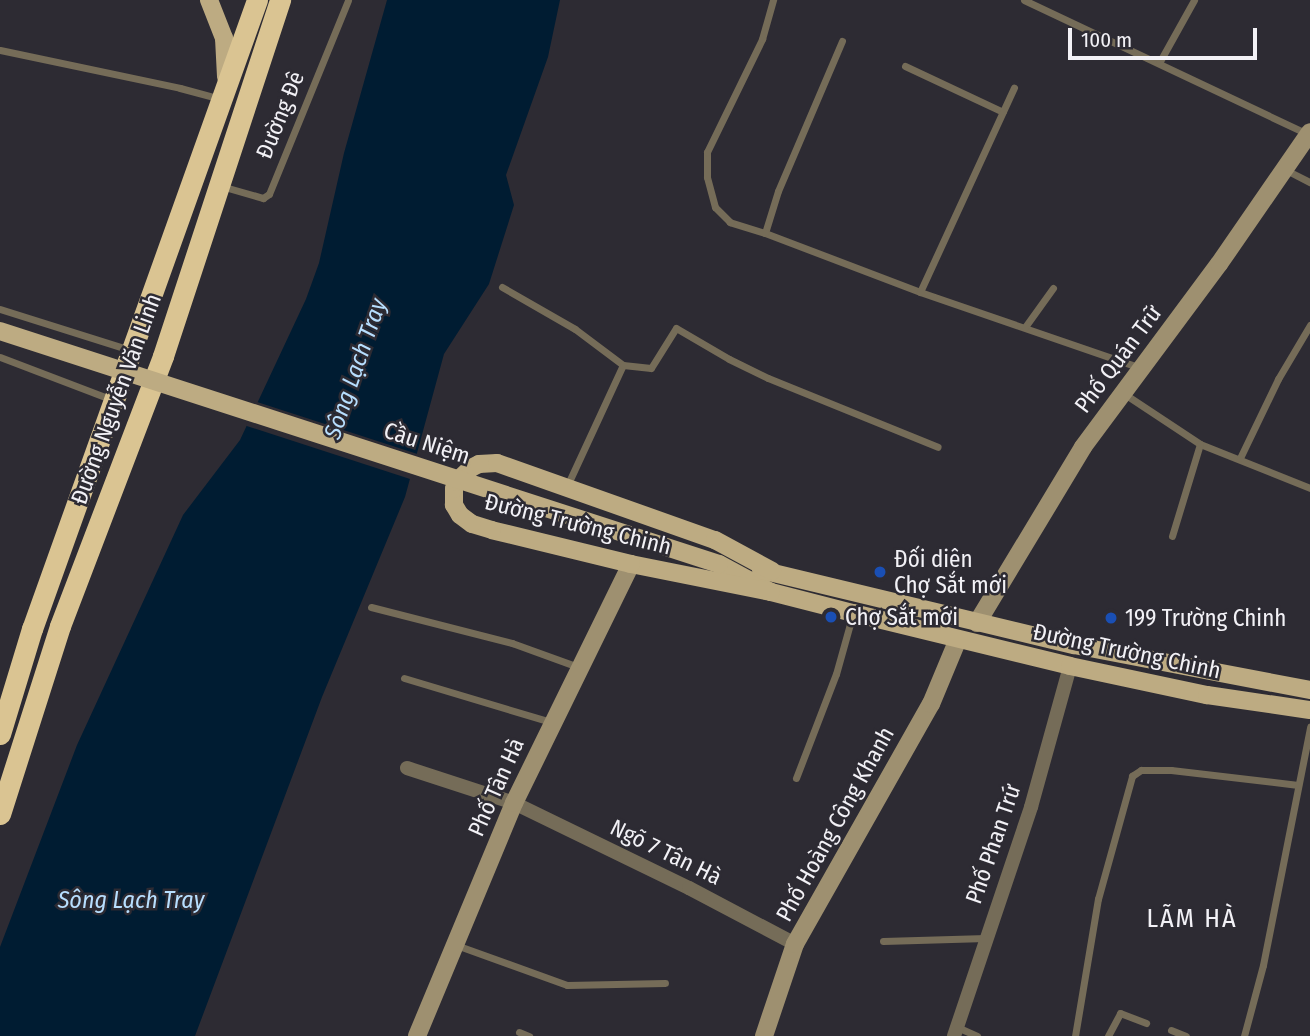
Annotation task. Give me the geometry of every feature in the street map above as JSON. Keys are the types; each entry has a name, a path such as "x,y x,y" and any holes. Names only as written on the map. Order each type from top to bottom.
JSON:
{"highway":[{"name":"Đường Nguyễn Văn Linh","path":"0,734 32,629 257,0"},
{"name":"Đường Nguyễn Văn Linh","path":"0,814 60,626 163,356 276,1"}],"main road":[{"path":"209,0 224,38 223,95"},
{"name":"Cầu Niệm","path":"0,331 719,564"},
{"name":"Đường Trường Chinh","path":"772,571 715,540 488,462 479,464 460,477 453,497 460,515 472,524 631,564 771,592 1070,666 1208,695 1310,710"},
{"name":"Đường Trường Chinh","path":"719,564 772,571 977,623 1310,691"},
{"name":"Đường Trường Chinh","path":"719,564 771,592"}],"street":[{"name":"Phố Quán Trữ","path":"977,623 1083,447 1142,369 1309,134"},
{"name":"Phố Tân Hà","path":"417,1036 514,803 631,564"},
{"name":"Phố Hoàng Công Khanh","path":"764,1036 795,944 931,704 958,639"},
{"name":"Phố Phan Trứ","path":"956,1032 1031,807 1070,666"},
{"name":"Ngõ 7 Tân Hà","path":"407,768 514,803 690,888 795,944"}],"lane":[{"name":"Đường Đê","path":"217,184 263,198 269,194 348,0"},
{"path":"773,0 762,39 707,152 707,177 715,207 730,222 1142,369"},
{"path":"1024,0 1309,134"},
{"path":"1159,62 1194,0"},
{"path":"765,233 778,191 842,41"},
{"path":"0,50 223,95"},
{"path":"905,66 1003,112"},
{"path":"920,292 1014,88"},
{"path":"1284,169 1310,182"},
{"path":"502,287 575,329 623,365 651,368 676,328 729,359 768,377 938,447"},
{"path":"1025,327 1053,288"},
{"path":"0,309 130,351"},
{"path":"1240,458 1278,379 1306,341 1310,326"},
{"path":"0,357 113,400"},
{"path":"566,490 623,365"},
{"path":"1123,392 1200,444 1310,488"},
{"path":"1172,536 1200,444"},
{"path":"371,607 474,632 581,668"},
{"path":"796,778 836,674 853,613"},
{"path":"404,678 552,722"},
{"path":"1244,1036 1263,965 1310,727"},
{"path":"1075,1036 1098,900 1132,776 1141,770 1171,770 1298,785"},
{"path":"883,941 986,938"},
{"path":"454,944 566,985 665,983"},
{"path":"1108,1036 1120,1013 1146,1023"},
{"path":"1171,1030 1185,1036"},
{"path":"519,1032 529,1036"},
{"path":"956,1032 977,1036"}],"water":[{"name":"Sông Lạch Tray","path":"387,0 560,0 548,57 506,175 514,205 489,284 444,354 405,497 322,697 195,1036 0,1036 0,947 77,745 183,515 240,440 306,299 319,263 344,153"}],"pier":[{"path":"254,401 420,455 412,480 246,426"}],"place":[{"name":"Đối diện Chợ Sắt mới","path":"880,572"},
{"name":"Chợ Sắt mới","path":"831,617"},
{"name":"199 Trường Chinh","path":"1111,618"}],"district":[{"name":"LÃM HÀ","path":"1192,919"}]}
